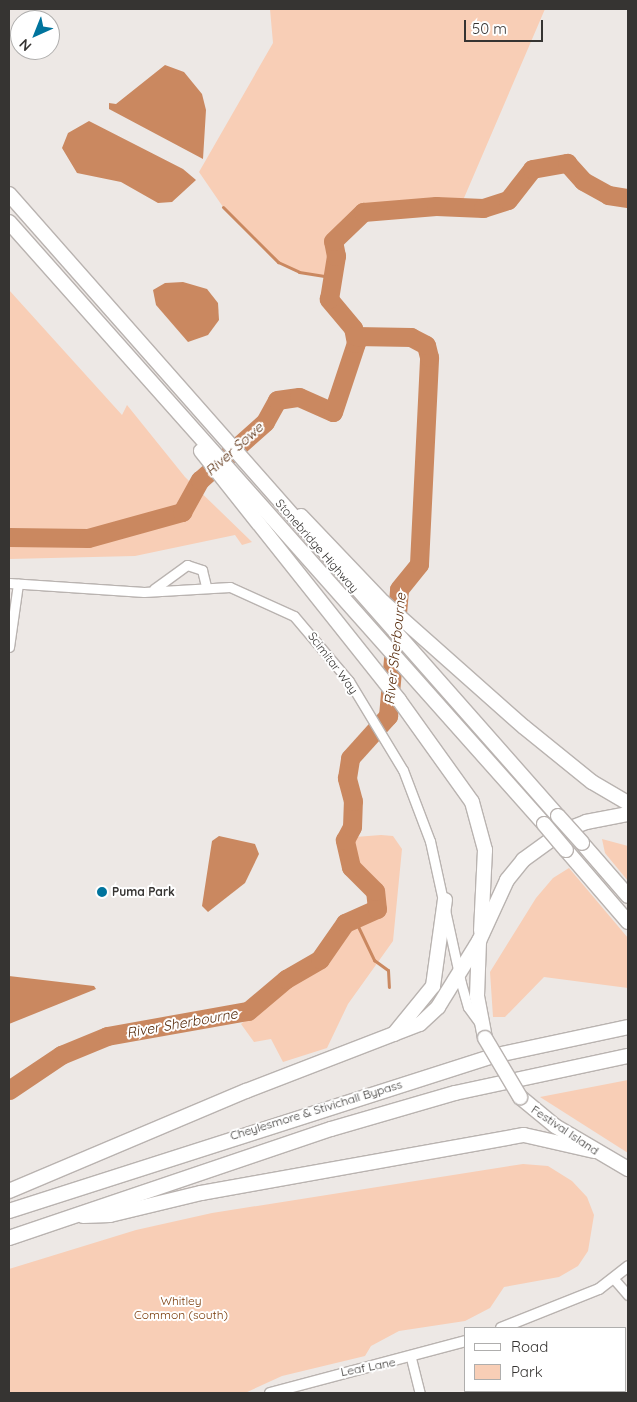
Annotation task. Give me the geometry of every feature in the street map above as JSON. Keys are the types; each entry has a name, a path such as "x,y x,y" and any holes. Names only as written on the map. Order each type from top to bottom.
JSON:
{"highway":[{"name":"Stonebridge Highway","path":"9,194 212,429 251,467 378,617 628,896"},
{"name":"Stonebridge Highway","path":"9,222 156,386 232,481 544,824 628,922"},
{"path":"251,467 383,602 408,625 575,769 628,803"},
{"path":"9,1191 255,1087 394,1034 433,1014 480,936 486,866 481,828 453,770 379,676 232,481"},
{"name":"Festival Island","path":"628,814 586,822 534,851 507,880 480,936 479,1022 485,1038 520,1097 595,1151 628,1169"},
{"path":"394,1034 433,986 445,900"},
{"name":"Cheylesmore & Stivichall Bypass","path":"9,1211 493,1056 628,1027"},
{"name":"Cheylesmore & Stivichall Bypass","path":"9,1238 227,1161 445,1096 628,1056"},
{"path":"68,1216 110,1215 201,1193 524,1135 595,1151"}],"street":[{"name":"Scimitar Way","path":"144,592 163,585 187,565 202,570 206,586"},
{"name":"Scimitar Way","path":"14,583 144,592 206,586 246,592 294,616 318,639 371,717 420,811 445,900 458,972 468,1007 479,1022"},
{"path":"9,647 14,583"},
{"path":"613,1160 628,1178"},
{"path":"502,1327 614,1279 628,1266"},
{"path":"614,1279 628,1295"},
{"name":"Leaf Lane","path":"270,1393 345,1370 410,1358 464,1342"},
{"path":"410,1358 420,1393"}],"green space":[{"path":"270,9 545,9 461,205 363,212 333,241 336,256 331,277 299,272 278,262 223,207 199,172 273,43"},
{"path":"9,290 122,415 127,405 185,477 252,542 242,545 235,535 135,556 9,559"},
{"path":"393,836 402,849 393,941 348,1004 327,1048 283,1062 271,1039 254,1042 241,1024 300,976 322,966 332,956 342,930 381,915 384,896 378,883 366,877 356,864 350,842 355,837"},
{"path":"602,839 628,846 628,881 605,853"},
{"path":"569,868 628,938 628,988 544,977 505,1017 493,1017 490,972 536,898 553,878"},
{"path":"628,1080 628,1153 540,1097"},
{"name":"Whitley Common (south)","path":"523,1164 548,1166 572,1181 587,1197 594,1215 588,1251 578,1266 559,1277 504,1287 490,1308 465,1321 399,1331 371,1346 365,1356 282,1376 245,1393 9,1393 9,1269 136,1230 212,1213"}],"shaded area":[{"path":"165,65 184,72 202,94 206,110 203,159 109,109 109,103 116,104"},
{"path":"89,121 183,169 196,180 172,202 158,203 121,182 77,173 62,148 68,133"},
{"path":"183,282 207,289 218,303 219,320 208,335 188,342 156,305 153,290 165,283"},
{"path":"219,836 255,844 259,854 245,883 208,912 202,906 212,841"},
{"path":"9,976 94,986 96,989 9,1024"}],"waterway":[{"name":"River Sowe","path":"9,537 88,538 182,512 200,480 265,422 277,400 299,397 333,412 356,343 353,328 329,299 336,256 333,241 363,212 436,206 483,208 508,200 532,169 567,163 583,181 608,195 628,198"},
{"path":"223,207 278,262 299,272 331,277"},
{"name":"River Sherbourne","path":"9,1090 61,1055 107,1036 248,1011 286,979 320,959 345,923 377,909 375,891 351,867 345,840 352,827 353,801 347,778 350,758 388,716 399,589 419,564 429,357 426,345 411,337 355,336"},
{"path":"354,918 374,960 388,970 389,987"}],"place":[{"name":"Puma Park","path":"102,892"}]}
